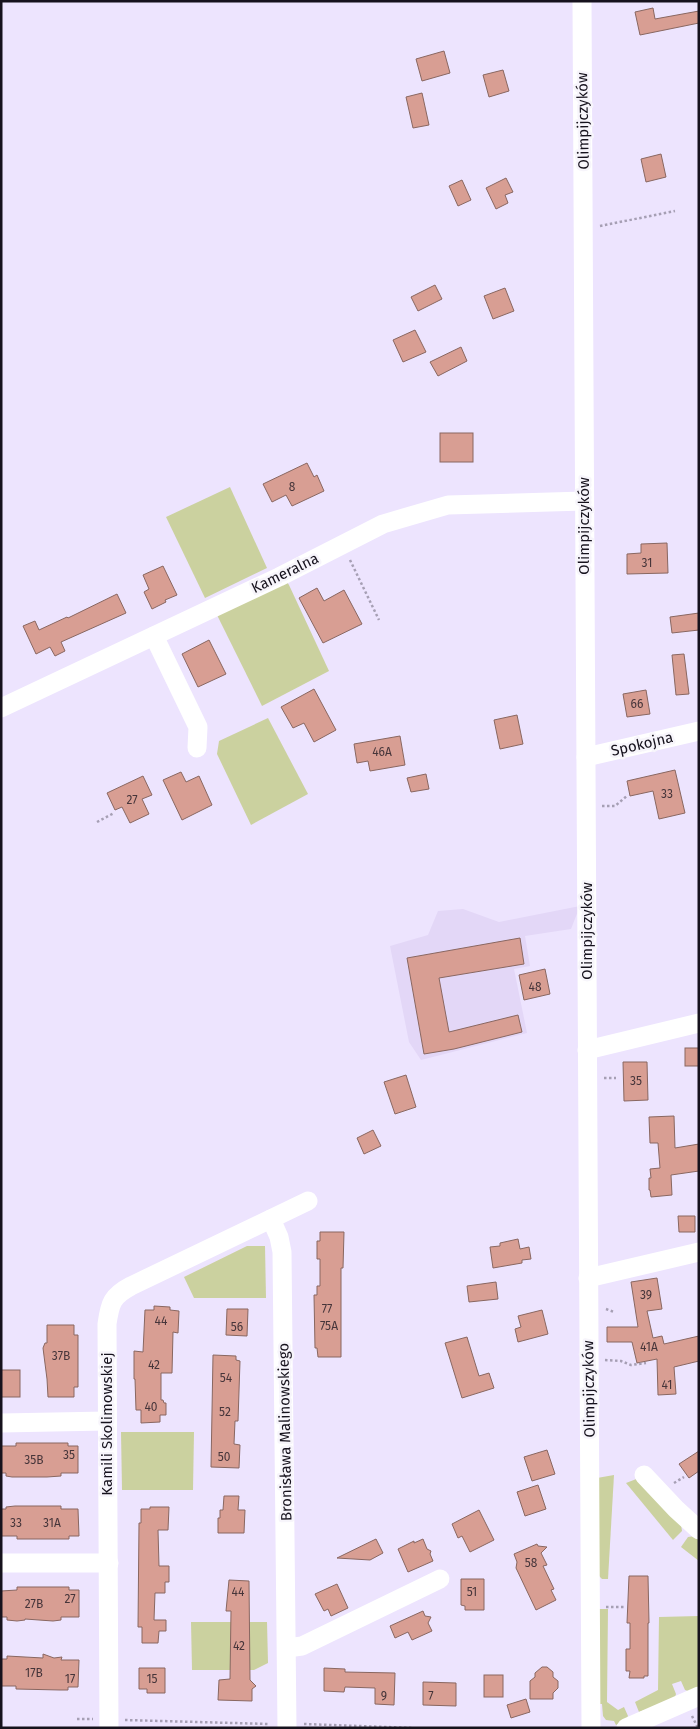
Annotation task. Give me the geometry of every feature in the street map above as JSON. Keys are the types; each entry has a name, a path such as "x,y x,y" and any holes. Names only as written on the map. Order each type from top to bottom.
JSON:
{"street":[{"name":"Olimpijczyków","path":"582,1 590,1728"},
{"name":"Kameralna","path":"1,708 343,545 383,524 448,505 584,501"},
{"path":"154,636 198,727 197,748"},
{"name":"Spokojna","path":"586,757 699,730"},
{"path":"588,1050 699,1024"},
{"name":"Kamili Skolimowskiej","path":"109,1721 107,1324 111,1303 116,1295 131,1286 308,1201"},
{"name":"Bronisława Malinowskiego","path":"271,1219 279,1237 282,1252 287,1728"},
{"path":"588,1278 699,1252"},
{"path":"1,1423 107,1421"},
{"path":"644,1475 699,1530"},
{"path":"1,1563 109,1563"},
{"path":"287,1648 302,1646 440,1580"},
{"path":"626,1728 694,1703"}],"path":[{"path":"584,230 674,211"},
{"path":"343,545 379,620"},
{"path":"586,797 600,806 606,806 619,804 628,796"},
{"path":"97,822 114,813"},
{"path":"588,1360 616,1360 631,1365 646,1363"},
{"path":"694,1703 698,1728"},
{"path":"77,1719 269,1724"}],"shaded area":[{"path":"580,906 571,929 525,936 530,966 514,969 527,1033 421,1060 409,1042 390,946 428,935 438,911 463,909 499,922"}],"green space":[{"path":"230,487 267,568 205,598 166,517"},
{"path":"285,579 329,671 262,706 217,615"},
{"path":"268,718 308,794 251,825 217,754 219,741"},
{"path":"247,1246 265,1246 266,1298 194,1298 184,1277"},
{"path":"121,1432 194,1432 193,1490 122,1490"},
{"path":"614,1475 608,1579 602,1579 597,1574 597,1478"},
{"path":"639,1478 681,1524 682,1531 673,1540 626,1483"},
{"path":"695,1536 699,1539 699,1561 681,1547 688,1537"},
{"path":"597,1609 608,1609 607,1702 618,1710 624,1707 628,1716 625,1721 616,1725 614,1721 606,1720 603,1716 602,1704 597,1704"},
{"path":"699,1616 699,1689 691,1692 685,1690 681,1681 672,1684 676,1694 674,1700 639,1712 635,1702 658,1690 659,1617"},
{"path":"191,1622 267,1622 268,1663 254,1670 192,1670"}],"building":[{"path":"653,8 655,19 699,11 699,23 640,35 635,12"},
{"path":"444,51 450,73 422,81 416,59"},
{"path":"503,70 509,91 489,97 483,75"},
{"path":"422,93 429,125 413,128 406,97"},
{"path":"661,154 666,177 646,182 641,159"},
{"path":"506,178 513,192 505,195 508,203 496,209 486,188"},
{"path":"462,180 471,200 458,206 449,186"},
{"path":"435,285 442,299 418,311 411,297"},
{"path":"505,288 514,311 493,319 484,296"},
{"path":"415,330 426,352 403,362 393,340"},
{"path":"461,347 467,361 438,376 430,362"},
{"path":"440,433 473,433 473,462 440,462"},
{"path":"307,463 314,477 317,475 324,491 292,506 286,495 272,502 263,484"},
{"path":"667,543 668,573 627,574 627,554 641,553 641,544"},
{"path":"163,566 177,595 165,600 166,602 152,609 144,592 149,589 143,575"},
{"path":"317,588 324,601 344,590 362,624 323,643 299,598"},
{"path":"117,594 126,613 61,642 65,651 55,656 50,647 36,654 23,626 35,621 39,630"},
{"path":"699,613 699,630 672,633 670,617"},
{"path":"209,640 226,674 198,687 182,654"},
{"path":"684,654 689,694 676,695 672,655"},
{"path":"314,689 336,730 314,742 304,723 293,728 281,707"},
{"path":"646,690 650,714 627,717 623,694"},
{"path":"517,715 523,744 500,749 494,720"},
{"path":"400,736 405,765 370,771 368,761 357,763 354,744"},
{"path":"675,770 685,813 659,819 653,791 630,796 627,781"},
{"path":"181,772 186,782 199,776 212,805 182,820 163,780"},
{"path":"426,774 429,789 411,792 407,778"},
{"path":"143,776 152,795 142,799 149,814 130,823 122,807 115,810 107,793"},
{"path":"520,938 524,964 439,978 449,1032 518,1015 522,1032 454,1049 424,1054 407,958"},
{"path":"545,969 550,994 524,1000 519,975"},
{"path":"685,1048 699,1048 699,1066 685,1066"},
{"path":"623,1062 647,1062 648,1100 624,1101"},
{"path":"406,1075 416,1107 395,1114 384,1082"},
{"path":"674,1116 675,1148 699,1144 699,1171 671,1175 672,1195 651,1197 649,1190 650,1169 660,1168 658,1143 650,1143 649,1117"},
{"path":"373,1130 381,1146 364,1154 357,1138"},
{"path":"678,1216 695,1216 695,1232 679,1232"},
{"path":"320,1232 344,1232 343,1268 341,1268 341,1357 318,1357 317,1348 315,1348 314,1295 317,1295 317,1286 320,1286 320,1259 317,1259 317,1241 320,1241"},
{"path":"518,1239 520,1249 529,1247 531,1259 522,1260 522,1263 493,1268 490,1247 500,1246 500,1243"},
{"path":"657,1278 662,1309 647,1311 653,1338 662,1336 664,1344 699,1336 699,1361 674,1367 676,1394 658,1395 657,1359 637,1363 632,1342 607,1342 607,1327 638,1327 631,1282"},
{"path":"496,1282 498,1299 469,1302 467,1286"},
{"path":"154,1306 170,1307 170,1310 179,1311 178,1333 173,1332 172,1373 161,1373 161,1400 166,1403 166,1415 160,1415 160,1422 141,1423 141,1410 136,1410 134,1351 143,1352 145,1310 154,1310"},
{"path":"227,1309 248,1309 247,1336 226,1335"},
{"path":"542,1310 548,1334 518,1342 515,1329 521,1327 518,1316"},
{"path":"47,1325 74,1325 74,1335 78,1335 78,1387 74,1387 74,1397 48,1397 43,1348 45,1343 47,1343"},
{"path":"467,1337 479,1376 489,1373 494,1388 462,1398 445,1343"},
{"path":"213,1355 236,1356 236,1360 240,1361 238,1421 235,1421 234,1444 240,1445 239,1468 211,1467"},
{"path":"1,1370 20,1370 20,1397 1,1397"},
{"path":"16,1443 68,1443 68,1446 78,1446 78,1473 61,1473 61,1476 47,1477 6,1476 6,1473 1,1473 1,1446 16,1446"},
{"path":"547,1450 555,1474 532,1481 524,1457"},
{"path":"699,1451 699,1471 689,1478 679,1464"},
{"path":"538,1485 546,1509 525,1516 517,1492"},
{"path":"224,1496 239,1496 238,1510 245,1510 244,1533 218,1533 218,1518 220,1518 220,1510 223,1510"},
{"path":"15,1506 61,1506 61,1509 78,1509 79,1536 69,1536 69,1539 17,1539 17,1536 1,1536 1,1509"},
{"path":"150,1507 169,1507 168,1530 158,1530 159,1566 169,1566 169,1582 165,1582 165,1593 155,1593 154,1620 166,1620 166,1631 159,1631 158,1643 142,1643 142,1627 138,1627 139,1523 141,1523 141,1509 150,1509"},
{"path":"479,1510 494,1540 470,1552 462,1536 458,1538 452,1524"},
{"path":"376,1539 383,1553 370,1560 337,1558"},
{"path":"423,1539 427,1549 431,1551 430,1554 433,1561 408,1572 398,1549"},
{"path":"537,1544 538,1546 547,1547 541,1553 547,1565 543,1566 554,1589 551,1590 556,1600 536,1610 516,1568 517,1562 514,1554"},
{"path":"629,1576 648,1576 648,1676 644,1676 644,1678 629,1678 630,1671 626,1671 626,1649 630,1649 630,1623 627,1623"},
{"path":"461,1579 484,1579 484,1610 465,1610 465,1606 461,1605"},
{"path":"229,1580 249,1581 250,1680 256,1686 252,1689 252,1701 218,1700 219,1680 230,1679 231,1611 226,1611"},
{"path":"337,1584 348,1608 331,1616 328,1609 324,1611 315,1594"},
{"path":"17,1587 69,1587 69,1590 79,1590 79,1617 61,1617 61,1620 53,1621 7,1620 7,1617 1,1617 1,1591 17,1590"},
{"path":"423,1611 425,1616 431,1617 428,1623 432,1631 412,1640 408,1632 395,1638 390,1626"},
{"path":"43,1654 54,1658 62,1657 61,1660 79,1660 78,1687 68,1687 68,1690 60,1690 16,1689 16,1686 1,1686 1,1659 7,1659 7,1656 43,1658"},
{"path":"542,1667 547,1667 553,1672 553,1677 558,1681 558,1688 553,1693 553,1699 530,1699 530,1681"},
{"path":"139,1668 165,1668 165,1693 147,1693 147,1689 139,1689"},
{"path":"324,1668 345,1669 345,1672 395,1673 394,1705 375,1704 375,1688 345,1687 344,1692 324,1691"},
{"path":"484,1675 503,1675 503,1697 484,1697"},
{"path":"423,1682 456,1683 456,1706 423,1705"},
{"path":"526,1699 530,1712 511,1718 507,1705"}]}
